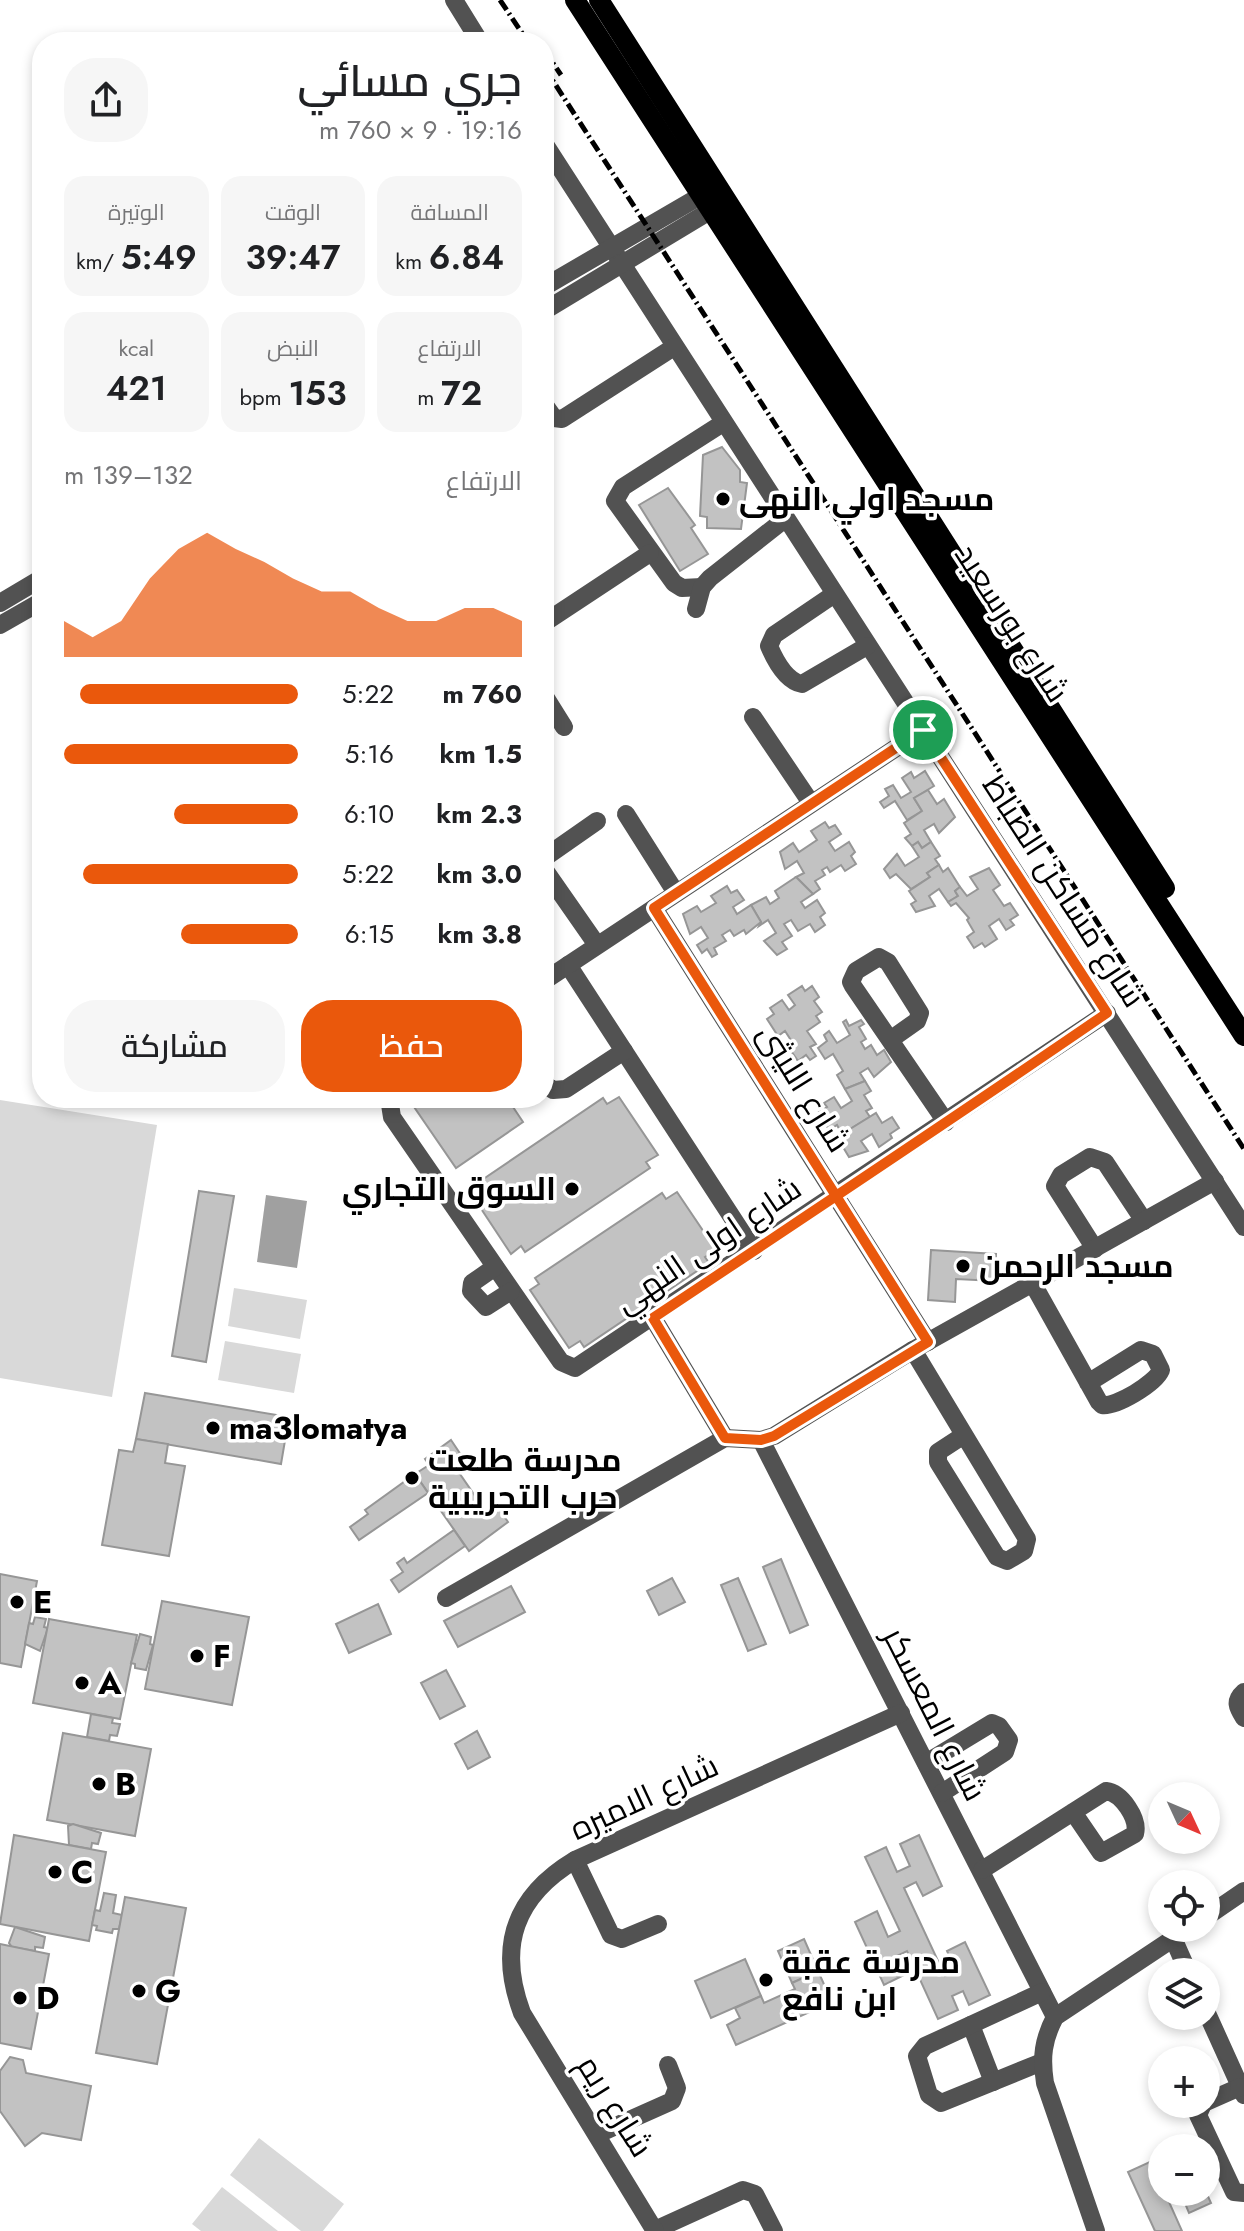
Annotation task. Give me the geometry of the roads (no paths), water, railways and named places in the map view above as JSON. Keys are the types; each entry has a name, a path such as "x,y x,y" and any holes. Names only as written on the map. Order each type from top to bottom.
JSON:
{"main road":[{"name":"شارع بورسعيد","path":"575,0 1244,1036"},
{"name":"شارع بورسعيد","path":"599,0 725,192 1244,1013"}],"street":[{"path":"454,0 474,32"},
{"name":"شارع مساكن الضباط","path":"554,159 1244,1227"},
{"path":"554,281 725,192"},
{"path":"554,305 622,266 704,204"},
{"path":"554,418 567,417 674,347"},
{"path":"702,587 682,588 674,583 618,509 617,493 723,423"},
{"path":"696,609 702,587 785,519"},
{"path":"554,616 650,553"},
{"path":"0,603 32,593"},
{"path":"833,595 774,635 769,646 771,652 789,678 802,684 867,646"},
{"path":"0,625 32,596"},
{"path":"554,711 564,727"},
{"path":"753,717 811,803"},
{"path":"554,974 923,730"},
{"path":"626,814 676,893"},
{"path":"554,851 597,821"},
{"path":"554,883 597,945"},
{"name":"شارع الليثى","path":"654,908 835,1195 920,1346 964,1435 1027,1539 1024,1551 1007,1561 997,1557 938,1462 938,1452 964,1435"},
{"path":"568,965 754,1251"},
{"name":"شارع اولى النهي","path":"511,1291 561,1362 567,1367 582,1366 1107,1013"},
{"path":"890,1040 946,1122"},
{"path":"554,1090 566,1089 624,1051"},
{"path":"392,1108 511,1291 486,1307 471,1291 472,1283 495,1267"},
{"path":"1095,1249 1055,1186 1061,1175 1090,1157 1105,1162 1144,1221"},
{"path":"446,1598 725,1438 761,1440 774,1436 920,1346 1215,1181"},
{"path":"1033,1284 1088,1383"},
{"path":"653,1318 725,1438"},
{"name":"شارع المعسكر","path":"761,1440 1055,2017"},
{"path":"1244,1692 1237,1700 1237,1707 1244,1718"},
{"name":"شارع الاميره","path":"522,2013 513,1988 509,1963 512,1937 521,1913 535,1891 553,1873 575,1860 901,1713"},
{"path":"926,1763 992,1723 999,1726 1009,1740 1005,1752 942,1793"},
{"path":"982,1870 1073,1812"},
{"path":"575,1860 611,1935 622,1939 658,1924"},
{"path":"1220,1907 1244,1891"},
{"path":"1096,2231 1045,2083 1042,2062 1046,2034 1055,2017 1168,1942"},
{"path":"1042,1992 919,2050 918,2063 929,2095 941,2103 1042,2062"},
{"name":"شارع ريم","path":"522,2013 655,2231"},
{"path":"971,2025 993,2082"},
{"path":"1215,2030 1242,2091 1220,2098"},
{"path":"598,2134 672,2101 677,2088 668,2065"},
{"path":"1199,2118 1234,2192 1244,2193"},
{"path":"655,2231 743,2190 759,2199 774,2231"}],"railway":[{"path":"500,0 521,32"},
{"path":"554,65 561,75"},
{"path":"554,82 1244,1149"}],"place":[{"name":"مسجد اولي النهى","path":"723,499"},
{"name":"السوق التجاري","path":"572,1189"},
{"name":"مسجد الرحمن","path":"963,1266"},
{"name":"ma3lomatya","path":"213,1428"},
{"name":"مدرسة طلعت حرب التجريبية","path":"412,1478"},
{"name":"E","path":"17,1602"},
{"name":"F","path":"197,1656"},
{"name":"A","path":"82,1683"},
{"name":"B","path":"99,1784"},
{"name":"C","path":"55,1872"},
{"name":"مدرسة عقبة ابن نافع","path":"766,1980"},
{"name":"G","path":"139,1991"},
{"name":"D","path":"20,1998"}]}
